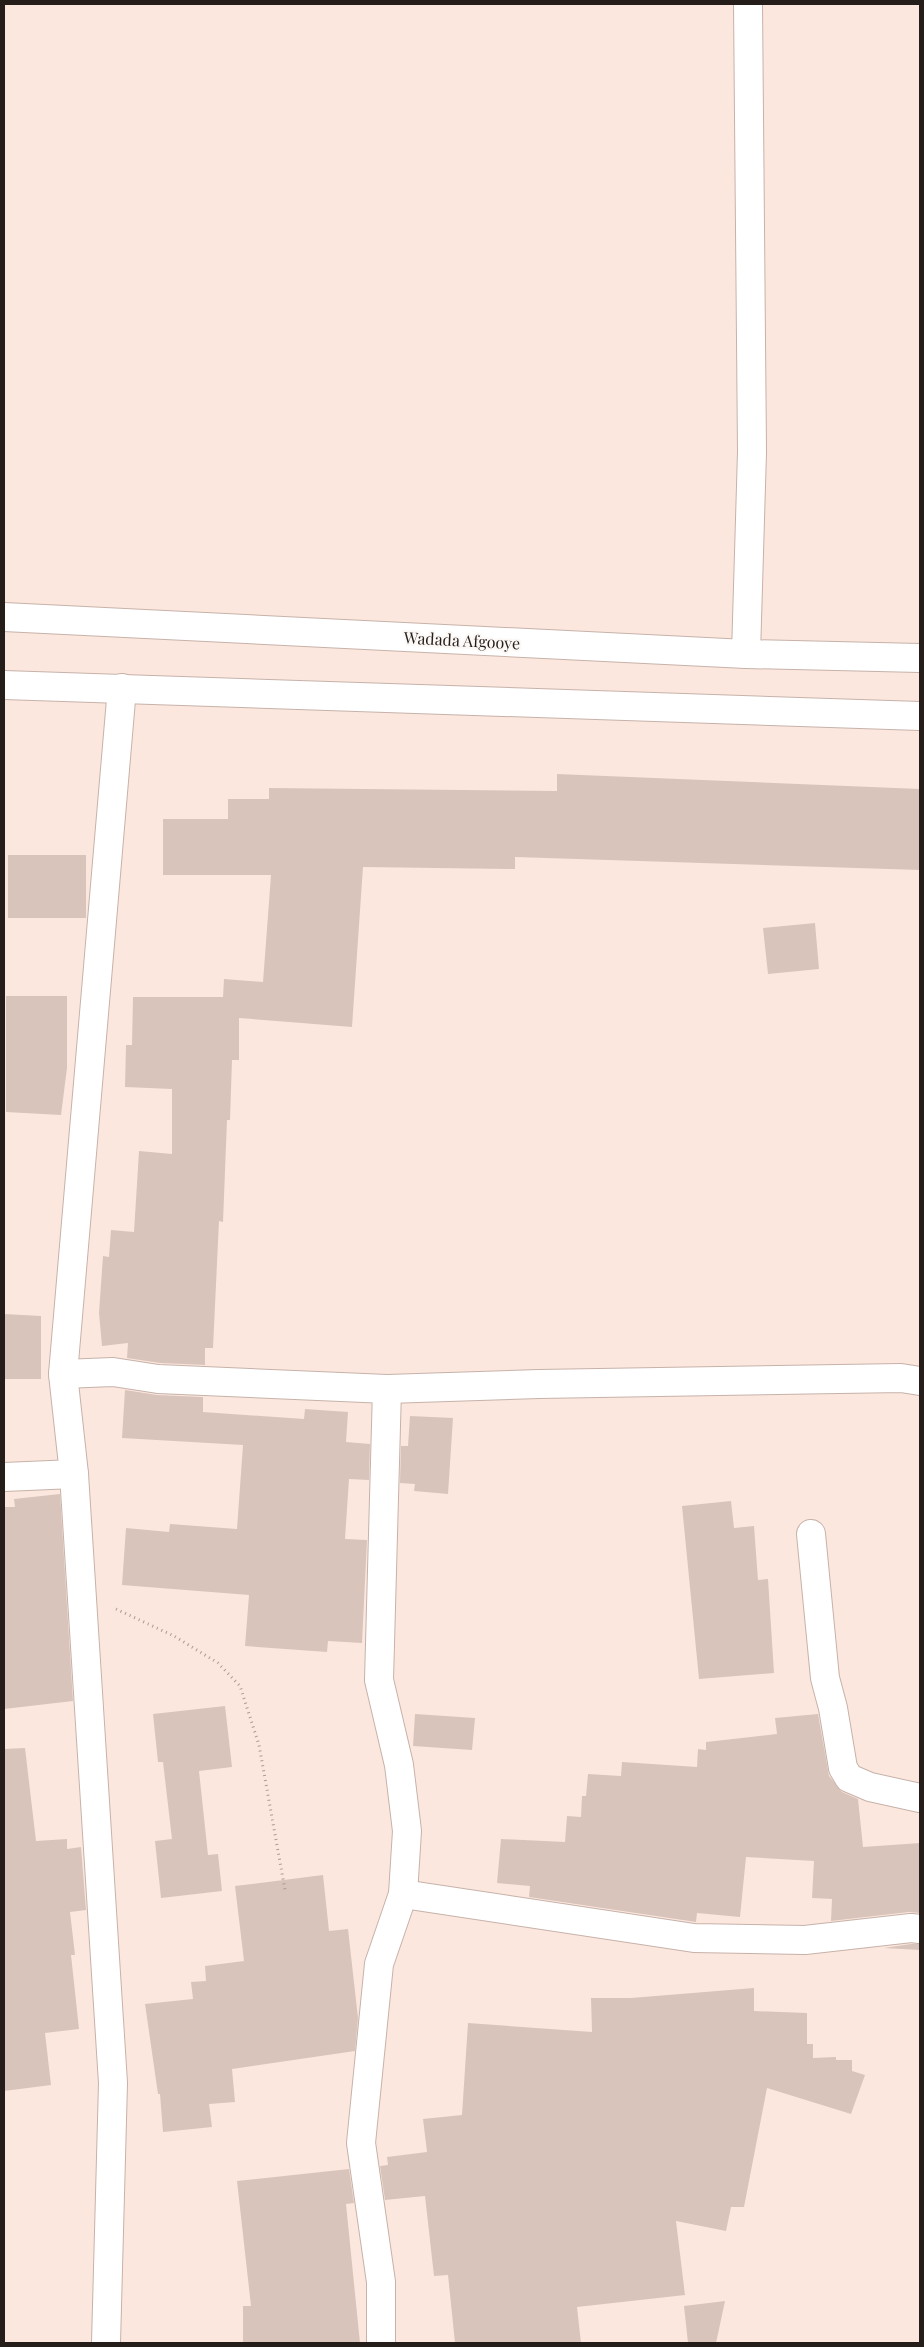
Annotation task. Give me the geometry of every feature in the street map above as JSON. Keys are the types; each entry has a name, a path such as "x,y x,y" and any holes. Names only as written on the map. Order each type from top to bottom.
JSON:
{"main road":[{"path":"746,654 752,452 748,4"},
{"name":"Wadada Afgooye","path":"4,617 746,654 920,658"},
{"path":"4,686 122,688 920,716"},
{"path":"106,2343 113,2083 74,1474 63,1374 122,688"},
{"path":"63,1374 113,1372 158,1379 387,1389 539,1384 901,1378 920,1381"},
{"path":"381,2343 381,2282 361,2143 379,1964 403,1894 407,1831 399,1765 379,1680 387,1389"},
{"path":"4,1477 74,1474"},
{"path":"811,1534 824,1678 833,1708 843,1768 850,1778 870,1787 920,1798"},
{"path":"403,1894 694,1938 805,1940 911,1928 920,1929"}],"path":[{"path":"82,1592 174,1636 218,1663 240,1686 259,1745 285,1890"}],"building":[{"path":"557,774 920,789 920,870 515,857 515,869 363,867 352,1027 239,1018 239,1060 232,1060 230,1120 227,1120 223,1222 219,1221 213,1348 205,1348 205,1365 160,1363 127,1358 128,1343 102,1346 99,1313 103,1256 109,1257 111,1230 134,1232 139,1151 172,1154 172,1089 125,1087 126,1045 132,1045 133,997 223,997 224,979 263,982 271,875 163,875 163,819 228,819 228,799 269,799 269,788 557,791"},
{"path":"8,855 86,855 86,918 8,918"},
{"path":"815,923 819,969 768,974 763,928"},
{"path":"6,996 67,996 67,1068 61,1115 6,1112"},
{"path":"4,1314 41,1316 41,1379 4,1379"},
{"path":"125,1390 157,1395 203,1397 203,1412 304,1419 305,1409 348,1412 346,1442 370,1444 369,1480 349,1479 345,1539 367,1540 362,1643 328,1641 327,1652 245,1646 249,1595 122,1585 126,1528 169,1532 170,1524 237,1529 243,1445 122,1438"},
{"path":"410,1416 453,1418 448,1494 414,1491 415,1484 400,1483 401,1446 408,1446"},
{"path":"60,1494 73,1701 4,1709 4,1507 15,1507 14,1499"},
{"path":"731,1501 734,1528 754,1526 758,1580 768,1579 774,1673 699,1679 682,1506"},
{"path":"225,1706 232,1767 199,1771 208,1855 218,1854 222,1891 161,1898 155,1841 172,1839 163,1762 158,1762 153,1714"},
{"path":"415,1714 475,1718 472,1750 413,1746"},
{"path":"818,1714 829,1776 842,1792 858,1799 863,1847 920,1843 920,1913 909,1912 831,1921 832,1899 812,1898 814,1861 746,1857 740,1917 697,1913 696,1922 529,1897 530,1886 497,1883 501,1839 565,1842 567,1816 581,1817 582,1796 586,1796 588,1774 621,1776 622,1762 697,1767 698,1749 706,1750 706,1742 777,1734 775,1718"},
{"path":"25,1748 36,1841 67,1839 67,1849 81,1847 86,1910 70,1912 75,1955 71,1955 79,2029 45,2033 51,2085 4,2091 4,1749"},
{"path":"323,1875 329,1931 348,1929 358,2018 355,2051 232,2069 235,2102 209,2104 212,2127 163,2132 160,2094 158,2094 145,2004 193,1999 191,1982 206,1981 205,1966 244,1961 235,1886"},
{"path":"920,1944 920,1950 884,1948"},
{"path":"754,1988 754,2011 807,2013 807,2044 813,2044 813,2058 836,2057 836,2060 852,2060 852,2071 865,2075 851,2114 767,2088 744,2207 731,2207 726,2231 676,2221 685,2295 577,2307 581,2343 455,2343 448,2275 434,2276 425,2196 385,2200 380,2166 388,2165 387,2157 427,2152 423,2119 462,2115 468,2023 592,2032 591,1998 631,1998"},
{"path":"349,2169 354,2203 346,2204 360,2343 243,2343 243,2306 251,2306 237,2181"},
{"path":"725,2301 716,2343 688,2343 684,2306"}]}
